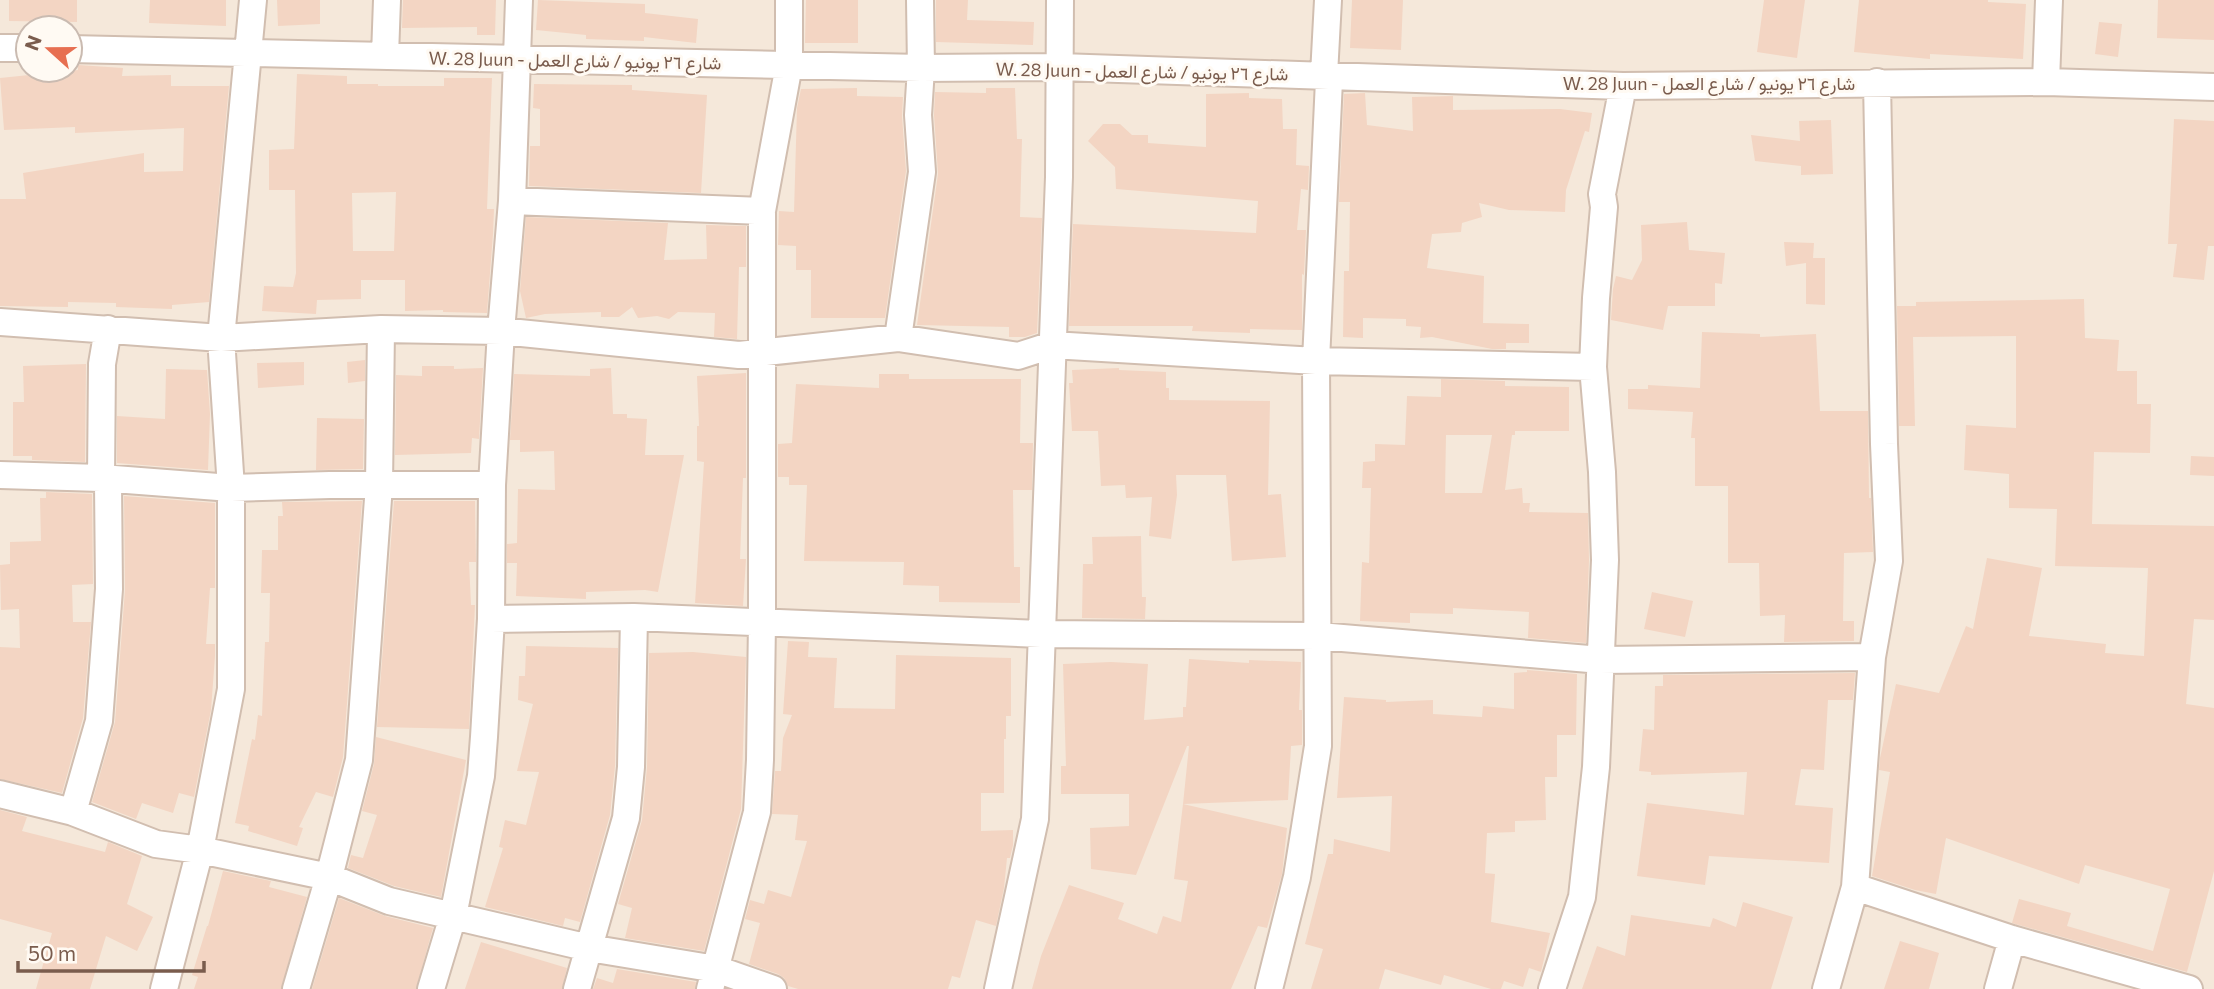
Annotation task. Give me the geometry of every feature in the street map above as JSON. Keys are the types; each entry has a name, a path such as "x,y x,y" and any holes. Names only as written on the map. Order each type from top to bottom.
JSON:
{"street":[{"path":"164,989 200,850 231,689 232,488 221,338 253,0"},
{"path":"385,56 387,0"},
{"path":"431,989 453,916 481,776 491,619 492,485 512,201 519,0"},
{"path":"713,979 757,812 762,622 762,211 789,65 789,0"},
{"path":"898,338 922,172 918,115 921,68 920,0"},
{"path":"998,989 1035,818 1058,190 1060,0"},
{"path":"1269,989 1297,877 1318,746 1316,361 1329,80 1324,75 1328,0"},
{"path":"2046,82 2049,0"},
{"name":"W. 28 Juun - شارع ٢٦ يونيو / شارع العمل","path":"84,49 921,68 1060,67 1623,86 2046,82 2214,87"},
{"path":"1826,989 1855,887 1871,657 1889,561 1877,82"},
{"path":"1552,989 1582,897 1596,767 1605,560 1602,472 1593,367 1595,299 1604,206 1602,194 1623,86"},
{"path":"512,201 762,211"},
{"path":"0,322 221,338 381,329 501,331 739,355 898,338 1018,356 1052,345 1316,361 1593,367"},
{"path":"101,478 102,364 108,328"},
{"path":"296,989 329,877 359,760 379,485 381,329"},
{"path":"0,475 101,478 232,488 492,485"},
{"path":"73,811 99,721 109,589 110,493 108,483 101,478"},
{"path":"491,619 634,617 1041,634 1319,636 1601,660 1871,657"},
{"path":"577,989 626,818 631,767 634,617"},
{"path":"0,794 73,811 156,844 200,850 329,877 389,901 713,979 773,989"},
{"path":"1855,887 2012,939 2189,989"},
{"path":"1998,989 2012,939"}],"shaded area":[{"path":"0,0 2214,0 2214,989 0,989"}],"building":[{"path":"9,0 77,0 77,14 14,14 14,21 9,21"},
{"path":"150,0 226,0 226,26 149,23"},
{"path":"277,0 320,0 320,24 278,26"},
{"path":"403,0 496,0 495,35 477,35 477,27 402,28"},
{"path":"538,0 645,4 645,13 698,19 696,43 644,37 644,41 586,39 586,35 536,30"},
{"path":"806,0 858,0 858,43 805,43"},
{"path":"936,0 968,0 967,20 1034,22 1033,45 936,42"},
{"path":"1352,0 1403,0 1401,50 1350,48"},
{"path":"1764,0 1805,0 1797,58 1757,52"},
{"path":"1859,0 1988,0 2026,4 2023,59 1930,54 1930,59 1854,52"},
{"path":"2158,0 2214,0 2214,40 2157,38"},
{"path":"2099,22 2122,24 2118,57 2095,54"},
{"path":"84,65 123,68 122,76 171,75 171,86 229,86 209,302 172,305 172,309 116,307 116,303 68,302 68,307 0,306 0,199 26,199 23,173 144,153 144,172 183,171 184,128 75,133 75,127 4,130 0,78 14,77 14,84 84,84"},
{"path":"297,74 347,76 347,84 378,86 444,86 444,78 492,78 487,209 494,209 487,313 405,311 405,280 361,280 361,299 317,300 316,314 262,311 264,286 293,287 296,273 295,190 269,190 269,150 294,149","holes":["396,192 394,251 353,251 352,193"]},
{"path":"534,84 632,85 632,90 707,95 701,193 529,186 530,146 540,146 540,109 533,108"},
{"path":"857,88 857,96 903,97 906,171 885,318 811,318 811,270 796,270 796,246 778,245 779,211 794,212 797,108 801,89"},
{"path":"986,88 1015,88 1017,139 1022,139 1020,217 1042,218 1037,333 1025,337 1009,337 1009,327 917,325 938,174 935,92 986,93"},
{"path":"1249,93 1249,98 1282,99 1283,129 1297,129 1296,165 1309,166 1308,190 1301,189 1297,230 1306,230 1304,275 1302,274 1302,330 1250,329 1250,333 1192,331 1193,326 1069,326 1073,224 1256,233 1258,201 1116,189 1115,167 1088,141 1103,124 1120,124 1132,135 1148,135 1148,143 1206,147 1206,94"},
{"path":"1365,93 1367,125 1413,131 1412,97 1453,96 1453,110 1560,109 1592,113 1589,132 1585,131 1566,190 1565,212 1509,210 1479,203 1482,217 1462,223 1461,232 1432,234 1427,268 1484,276 1483,323 1529,324 1529,343 1506,343 1506,349 1492,349 1432,337 1420,338 1421,327 1406,326 1406,319 1363,318 1363,338 1343,337 1344,271 1349,271 1350,202 1339,202 1344,94"},
{"path":"2174,119 2214,121 2214,246 2208,246 2204,280 2173,277 2177,244 2168,244"},
{"path":"1831,120 1833,174 1801,175 1801,166 1755,161 1751,135 1800,141 1799,121"},
{"path":"526,217 668,223 664,260 707,259 706,225 746,226 746,267 739,267 737,339 714,337 715,313 678,312 669,319 657,316 638,318 632,307 619,317 601,317 601,312 545,314 526,318 520,291"},
{"path":"1687,222 1689,250 1725,253 1722,284 1715,283 1715,306 1668,306 1663,330 1611,320 1616,276 1632,280 1642,260 1641,225"},
{"path":"1784,242 1814,243 1813,258 1825,258 1825,305 1806,304 1806,263 1786,266"},
{"path":"2084,299 2085,338 2119,340 2117,371 2137,371 2137,404 2151,404 2150,453 2094,452 2092,524 2214,526 2214,620 2194,619 2186,704 2214,708 2214,871 2187,972 2012,923 2019,899 2071,913 2067,926 2153,951 2170,889 2085,865 2079,884 1946,838 1936,894 1872,876 1890,772 1879,770 1880,758 1896,684 1939,693 1966,626 1973,629 1987,558 2042,568 2029,636 2106,644 2105,653 2144,656 2148,568 2055,566 2057,509 2009,508 2009,474 1964,470 1966,425 2016,428 2016,336 1913,337 1915,426 1899,426 1897,306 1916,306 1916,302"},
{"path":"1702,332 1760,334 1760,337 1816,334 1820,411 1868,411 1873,552 1844,553 1843,621 1854,621 1854,641 1784,642 1785,615 1760,616 1759,563 1728,563 1728,486 1695,486 1695,438 1691,438 1693,412 1628,409 1628,389 1648,389 1648,385 1700,388"},
{"path":"365,360 365,381 348,383 347,362"},
{"path":"304,362 304,385 258,388 257,363"},
{"path":"86,364 85,462 32,460 32,456 13,456 13,402 24,402 23,366"},
{"path":"422,366 483,368 479,439 472,438 471,453 395,455 396,375 422,376"},
{"path":"611,368 613,414 647,419 645,455 684,455 658,592 586,592 586,599 516,596 517,563 507,563 507,544 517,543 518,489 555,490 554,451 520,452 520,440 510,440 514,374 590,376 590,369"},
{"path":"1119,368 1166,372 1169,400 1270,401 1268,495 1281,494 1286,557 1232,561 1226,475 1176,475 1177,495 1171,539 1149,536 1152,497 1126,498 1125,485 1101,486 1098,431 1072,431 1069,383 1073,383 1072,370"},
{"path":"166,369 207,370 210,414 208,470 117,463 117,416 165,419"},
{"path":"746,373 746,478 743,478 740,559 746,559 743,606 695,603 704,462 697,461 697,376"},
{"path":"879,374 909,374 909,379 1021,379 1020,443 1033,443 1032,490 1013,490 1014,567 1020,567 1020,603 939,602 939,586 903,585 904,562 804,561 807,485 789,485 789,477 778,477 778,444 792,443 796,384 879,388"},
{"path":"1441,379 1505,381 1505,386 1569,387 1569,431 1515,431 1515,435 1512,435 1505,490 1522,488 1523,503 1530,503 1529,512 1588,513 1586,643 1528,638 1529,612 1453,608 1453,614 1410,613 1410,623 1360,621 1362,562 1369,563 1371,488 1362,488 1363,462 1375,461 1375,444 1405,445 1407,396 1441,397","holes":["1446,435 1492,435 1482,493 1445,493"]},
{"path":"317,418 364,419 363,469 316,470"},
{"path":"2191,456 2214,457 2214,476 2190,475"},
{"path":"46,492 92,494 93,584 72,585 73,622 91,622 83,718 62,793 0,779 0,647 20,648 19,609 1,610 0,565 10,564 10,542 41,541 40,498 46,498"},
{"path":"124,496 215,503 215,588 210,588 206,644 215,644 215,656 211,710 194,797 179,793 173,813 142,803 136,819 92,802 115,722 125,590"},
{"path":"362,501 343,757 333,797 316,792 299,827 303,828 297,846 248,831 249,826 235,823 252,739 255,740 258,715 262,716 265,642 269,642 270,593 261,593 262,550 278,550 278,516 283,516 282,502"},
{"path":"394,501 475,501 476,562 469,562 471,605 475,605 469,729 377,727"},
{"path":"1141,536 1145,619 1082,618 1083,564 1093,564 1092,537"},
{"path":"1652,592 1693,601 1685,637 1644,629"},
{"path":"788,641 809,642 808,657 837,658 834,708 895,709 896,655 1011,658 1011,716 1006,716 1004,793 981,793 981,831 1013,830 1013,845 1010,858 1007,858 996,926 976,920 960,978 952,976 948,989 798,989 788,986 778,974 749,964 760,923 745,919 750,900 764,904 768,890 791,897 807,841 795,840 798,815 772,814 775,771 781,771 783,738 792,715 783,714"},
{"path":"526,646 618,648 615,766 610,815 580,922 565,918 563,926 485,907 503,848 499,847 505,820 526,825 539,772 517,771 533,704 518,700 519,676 525,676"},
{"path":"693,652 746,657 741,809 704,951 625,938 632,908 618,904 642,820 647,767 649,653"},
{"path":"1189,659 1249,663 1249,660 1301,662 1299,710 1302,710 1302,745 1291,746 1288,800 1183,804 1187,746 1136,875 1091,869 1090,828 1129,826 1129,794 1061,794 1061,766 1066,766 1063,664 1148,664 1144,720 1183,717"},
{"path":"1527,670 1577,674 1576,735 1557,735 1557,777 1545,777 1546,820 1515,821 1515,832 1487,833 1485,873 1495,874 1491,922 1550,933 1541,972 1529,968 1523,987 1504,981 1501,989 1491,989 1444,975 1441,985 1385,969 1379,989 1311,989 1323,949 1305,944 1328,854 1333,854 1334,839 1390,852 1392,796 1337,798 1344,697 1386,702 1433,700 1433,714 1482,717 1483,706 1514,709 1514,673"},
{"path":"1855,673 1853,700 1828,700 1824,770 1801,769 1795,805 1833,808 1829,863 1709,856 1705,885 1637,876 1647,803 1744,815 1747,772 1651,775 1651,772 1639,771 1643,729 1654,730 1655,686 1663,686 1663,675"},
{"path":"376,737 466,760 441,897 394,886 348,868 351,855 363,858 377,815 362,811 374,764"},
{"path":"1183,804 1287,828 1282,874 1267,928 1258,926 1231,989 1032,989 1041,956 1069,885 1124,903 1118,919 1157,934 1163,916 1181,922 1188,881 1174,879"},
{"path":"0,810 27,817 22,831 105,852 108,842 142,856 127,904 153,917 137,951 106,936 90,989 36,989 52,933 0,919"},
{"path":"223,871 271,881 269,887 307,897 281,989 194,989 198,977 192,975"},
{"path":"339,898 385,916 433,928 416,989 312,989"},
{"path":"1743,902 1793,917 1771,989 1582,989 1597,946 1625,956 1631,915 1710,927 1713,918 1736,927"},
{"path":"1900,941 1939,953 1929,989 1884,989"},
{"path":"481,942 567,968 562,989 465,989"},
{"path":"617,969 696,982 695,989 593,989 597,978 613,983"}]}
